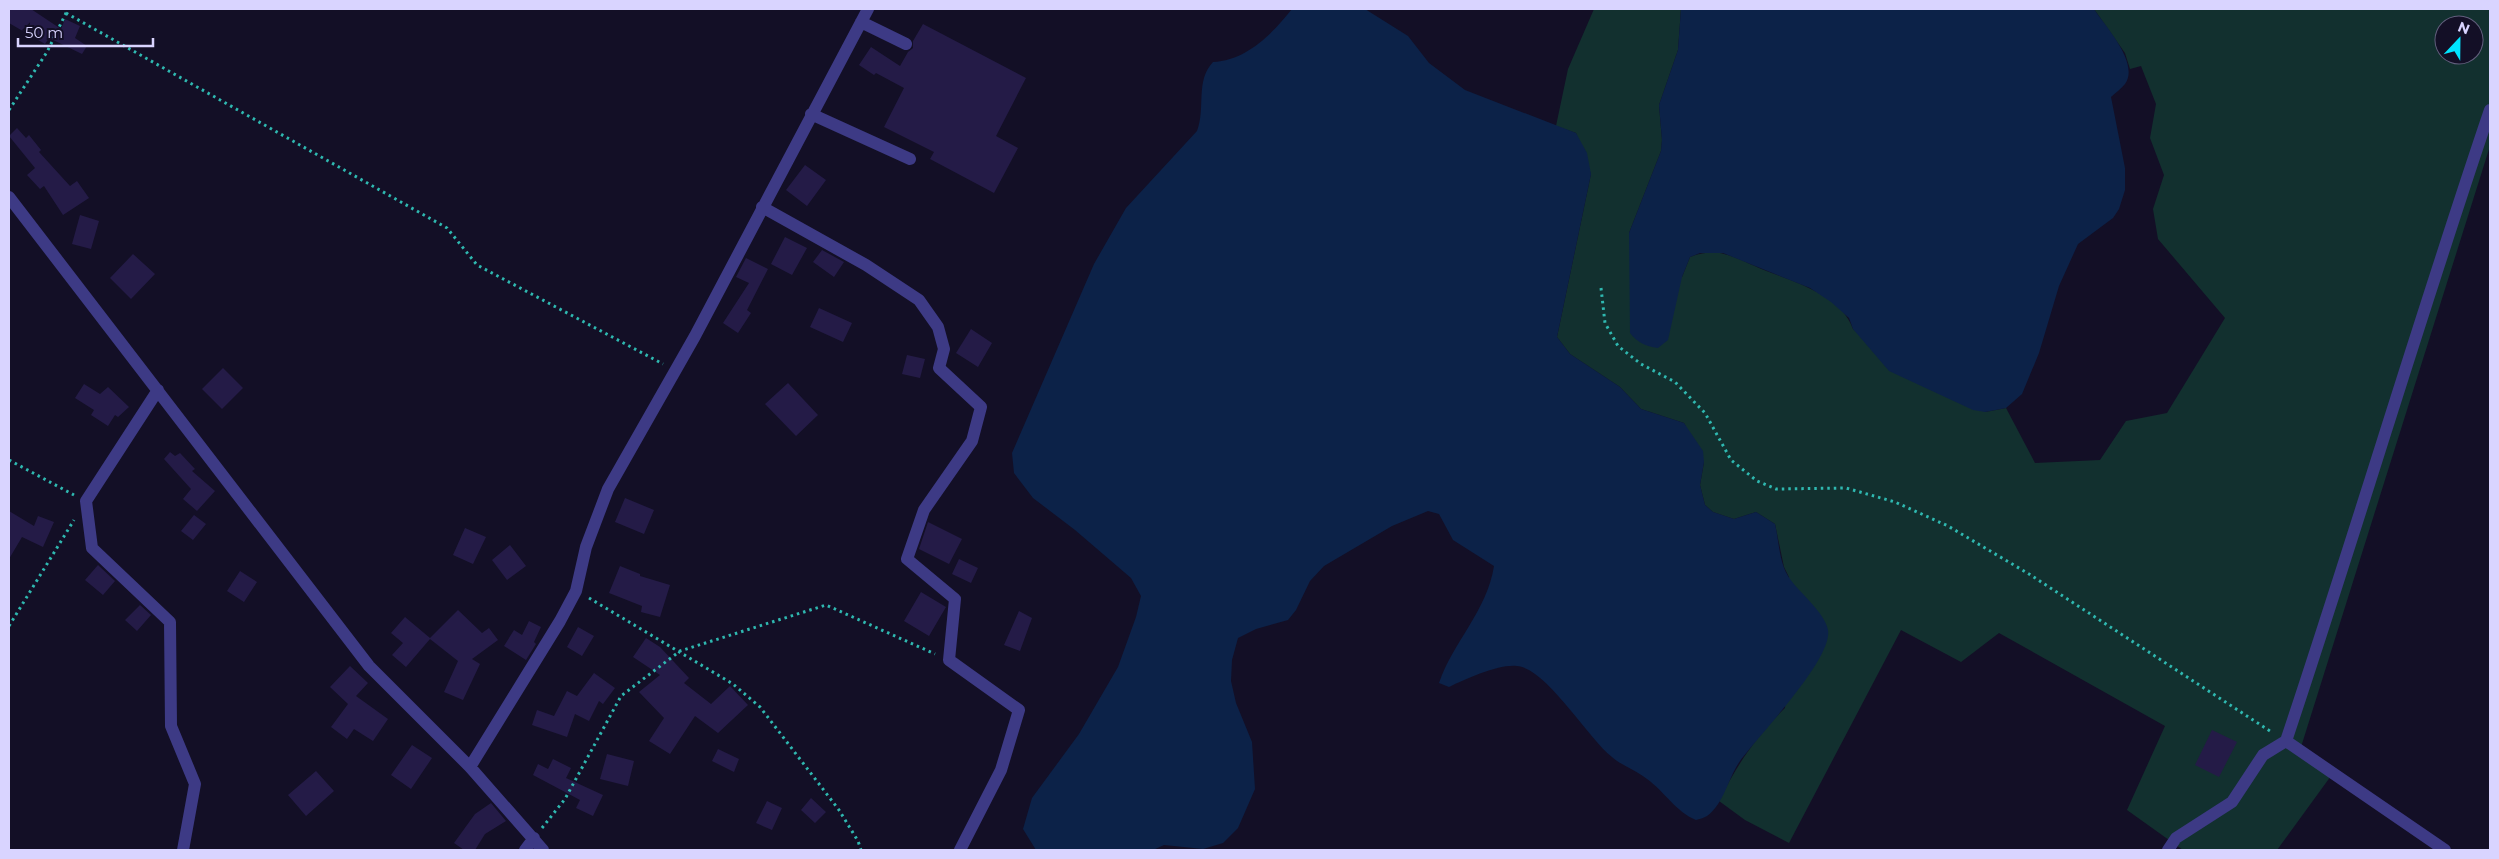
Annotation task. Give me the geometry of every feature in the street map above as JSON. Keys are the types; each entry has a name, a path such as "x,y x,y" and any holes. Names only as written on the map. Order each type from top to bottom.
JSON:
{"street":[{"path":"470,767 560,621 576,591 586,547 608,489 675,371 868,9"},
{"path":"861,22 906,44"},
{"path":"2168,850 2176,838 2232,802 2263,755 2286,741 2336,591 2444,247 2490,110"},
{"path":"811,114 910,159"},
{"path":"9,197 224,474 298,576 370,666 470,767 543,850"},
{"path":"762,207 866,265 919,300 938,327 944,349 939,368 981,407 972,441 924,510 907,559 955,599 949,660 1019,710 1001,770 960,850"},
{"path":"158,390 86,501 92,548 170,622 171,726 195,784 183,850"},
{"path":"2286,741 2445,850"},
{"path":"525,850 534,838"}],"path":[{"path":"9,110 46,52 68,9"},
{"path":"66,13 447,228 477,265 675,371"},
{"path":"1601,288 1605,323 1618,346 1641,364 1674,382 1705,413 1731,460 1757,481 1776,489 1846,488 1895,502 1948,526 2029,574 2286,741"},
{"path":"9,460 86,501 9,626"},
{"path":"576,591 733,684 760,707 839,810 858,841 861,850"},
{"path":"534,838 565,798 621,696 680,651 826,605 949,660"}],"green space":[{"path":"1594,9 1681,9 1678,50 1659,105 1661,151 1629,233 1682,277 1690,257 1715,253 1737,258 1814,290 1838,307 1847,317 1853,329 1985,412 2006,408 2035,463 2100,460 2126,421 2167,413 2225,318 2158,239 2153,209 2164,175 2150,138 2156,104 2141,66 2130,69 2125,53 2094,9 2490,9 2490,146 2301,747 2336,769 2277,850 2183,850 2127,810 2165,726 1999,633 1961,662 1901,630 1789,843 1745,820 1719,801 1748,751 1785,708 1789,577 1784,567 1775,524 1756,512 1734,519 1713,512 1705,505 1700,485 1704,462 1684,423 1641,409 1620,387 1570,354 1557,337 1591,174 1576,133 1556,126 1568,69"}],"water":[{"path":"1292,9 1365,9 1408,36 1429,63 1465,90 1576,133 1587,153 1591,174 1557,337 1570,354 1620,387 1641,409 1684,423 1703,451 1704,462 1700,485 1705,505 1713,512 1734,519 1756,512 1775,524 1781,557 1788,576 1817,609 1828,630 1826,643 1819,659 1807,678 1740,761 1718,805 1706,817 1696,820 1682,812 1647,779 1612,757 1541,678 1528,670 1517,666 1501,667 1449,687 1439,683 1445,668 1484,598 1494,566 1453,540 1439,514 1428,511 1392,526 1324,566 1310,581 1296,610 1288,620 1256,629 1238,638 1232,660 1231,681 1236,703 1252,742 1255,789 1238,828 1223,843 1203,849 1164,845 1153,850 1036,850 1023,829 1032,798 1079,734 1118,667 1136,617 1141,596 1131,578 1075,530 1033,498 1014,473 1012,453 1094,264 1126,208 1197,131 1201,113 1202,86 1208,69 1213,62 1237,56 1258,44 1276,28"},
{"path":"1681,9 2094,9 2119,45 2128,66 2125,84 2111,97 2125,168 2125,190 2119,209 2113,218 2078,244 2059,286 2039,353 2022,394 2006,408 1985,412 1973,410 1889,371 1853,329 1849,318 1831,302 1810,288 1723,253 1700,253 1690,257 1682,277 1668,340 1658,348 1639,342 1630,333 1629,233 1661,151 1659,105 1678,50"}],"building":[{"path":"9,9 31,9 61,29 65,19 80,26 75,38 87,46 82,54 49,38 45,44 9,23"},
{"path":"923,24 1026,78 996,136 1018,148 994,193 930,159 934,152 884,127 904,88 876,73 874,75 859,65 871,47 900,66 908,52 913,48 913,41"},
{"path":"17,128 26,138 29,135 41,150 39,152 70,186 77,181 89,198 63,215 44,186 40,189 27,175 35,168 9,136"},
{"path":"805,165 826,180 807,206 786,190"},
{"path":"80,215 99,221 91,249 72,244"},
{"path":"785,237 807,248 792,275 771,264"},
{"path":"822,250 844,262 834,277 813,262"},
{"path":"133,254 155,274 131,299 110,278"},
{"path":"746,258 768,269 747,310 751,313 738,333 723,323 749,283 736,277"},
{"path":"819,308 852,323 843,342 810,327"},
{"path":"971,329 992,343 978,367 956,353"},
{"path":"907,355 925,359 920,378 902,374"},
{"path":"223,368 243,388 222,409 202,389"},
{"path":"788,383 818,415 796,436 765,404"},
{"path":"84,384 100,394 108,387 129,407 118,417 115,415 108,426 91,415 94,410 75,398"},
{"path":"170,452 175,456 180,453 195,469 192,471 215,491 197,511 183,499 191,489 164,459"},
{"path":"625,498 654,510 644,534 615,522"},
{"path":"9,511 34,526 38,516 54,522 43,547 22,537 9,559"},
{"path":"194,515 206,524 193,540 181,531"},
{"path":"928,522 962,539 949,564 919,549"},
{"path":"465,528 486,537 473,564 453,555"},
{"path":"510,545 526,566 507,580 492,560"},
{"path":"959,559 978,568 971,583 952,574"},
{"path":"98,565 115,581 103,595 85,580"},
{"path":"620,566 640,574 640,576 670,585 660,617 641,612 642,606 609,593"},
{"path":"240,571 257,582 244,602 227,591"},
{"path":"921,592 946,607 929,636 904,621"},
{"path":"140,605 151,615 137,631 125,620"},
{"path":"458,610 482,633 489,628 498,640 472,659 480,664 463,700 444,692 458,661 430,639 406,667 392,655 403,643 391,633 405,617 430,638"},
{"path":"1019,611 1032,618 1020,651 1004,645"},
{"path":"529,621 541,627 534,642 536,644 526,660 504,646 514,630 522,635"},
{"path":"578,627 594,636 582,656 567,647"},
{"path":"646,638 660,647 689,678 684,683 711,704 730,686 748,705 718,733 695,716 670,754 649,741 664,718 639,692 660,675 633,657"},
{"path":"350,666 368,683 356,696 388,719 373,741 354,729 347,739 331,727 348,704 330,687"},
{"path":"594,673 615,688 603,704 599,701 589,721 575,714 567,737 532,725 537,710 554,716 567,691 577,696"},
{"path":"2212,730 2237,742 2219,777 2195,765"},
{"path":"412,745 432,758 411,789 391,775"},
{"path":"718,749 739,759 734,772 712,761"},
{"path":"607,754 634,761 628,786 600,779"},
{"path":"553,759 571,768 566,778 603,795 593,816 576,808 580,800 533,775 538,764 548,769"},
{"path":"316,771 334,791 306,816 288,795"},
{"path":"811,798 826,812 815,823 801,810"},
{"path":"767,801 782,808 772,830 756,823"},
{"path":"491,803 506,821 485,834 475,850 464,850 454,843 475,814"}]}
